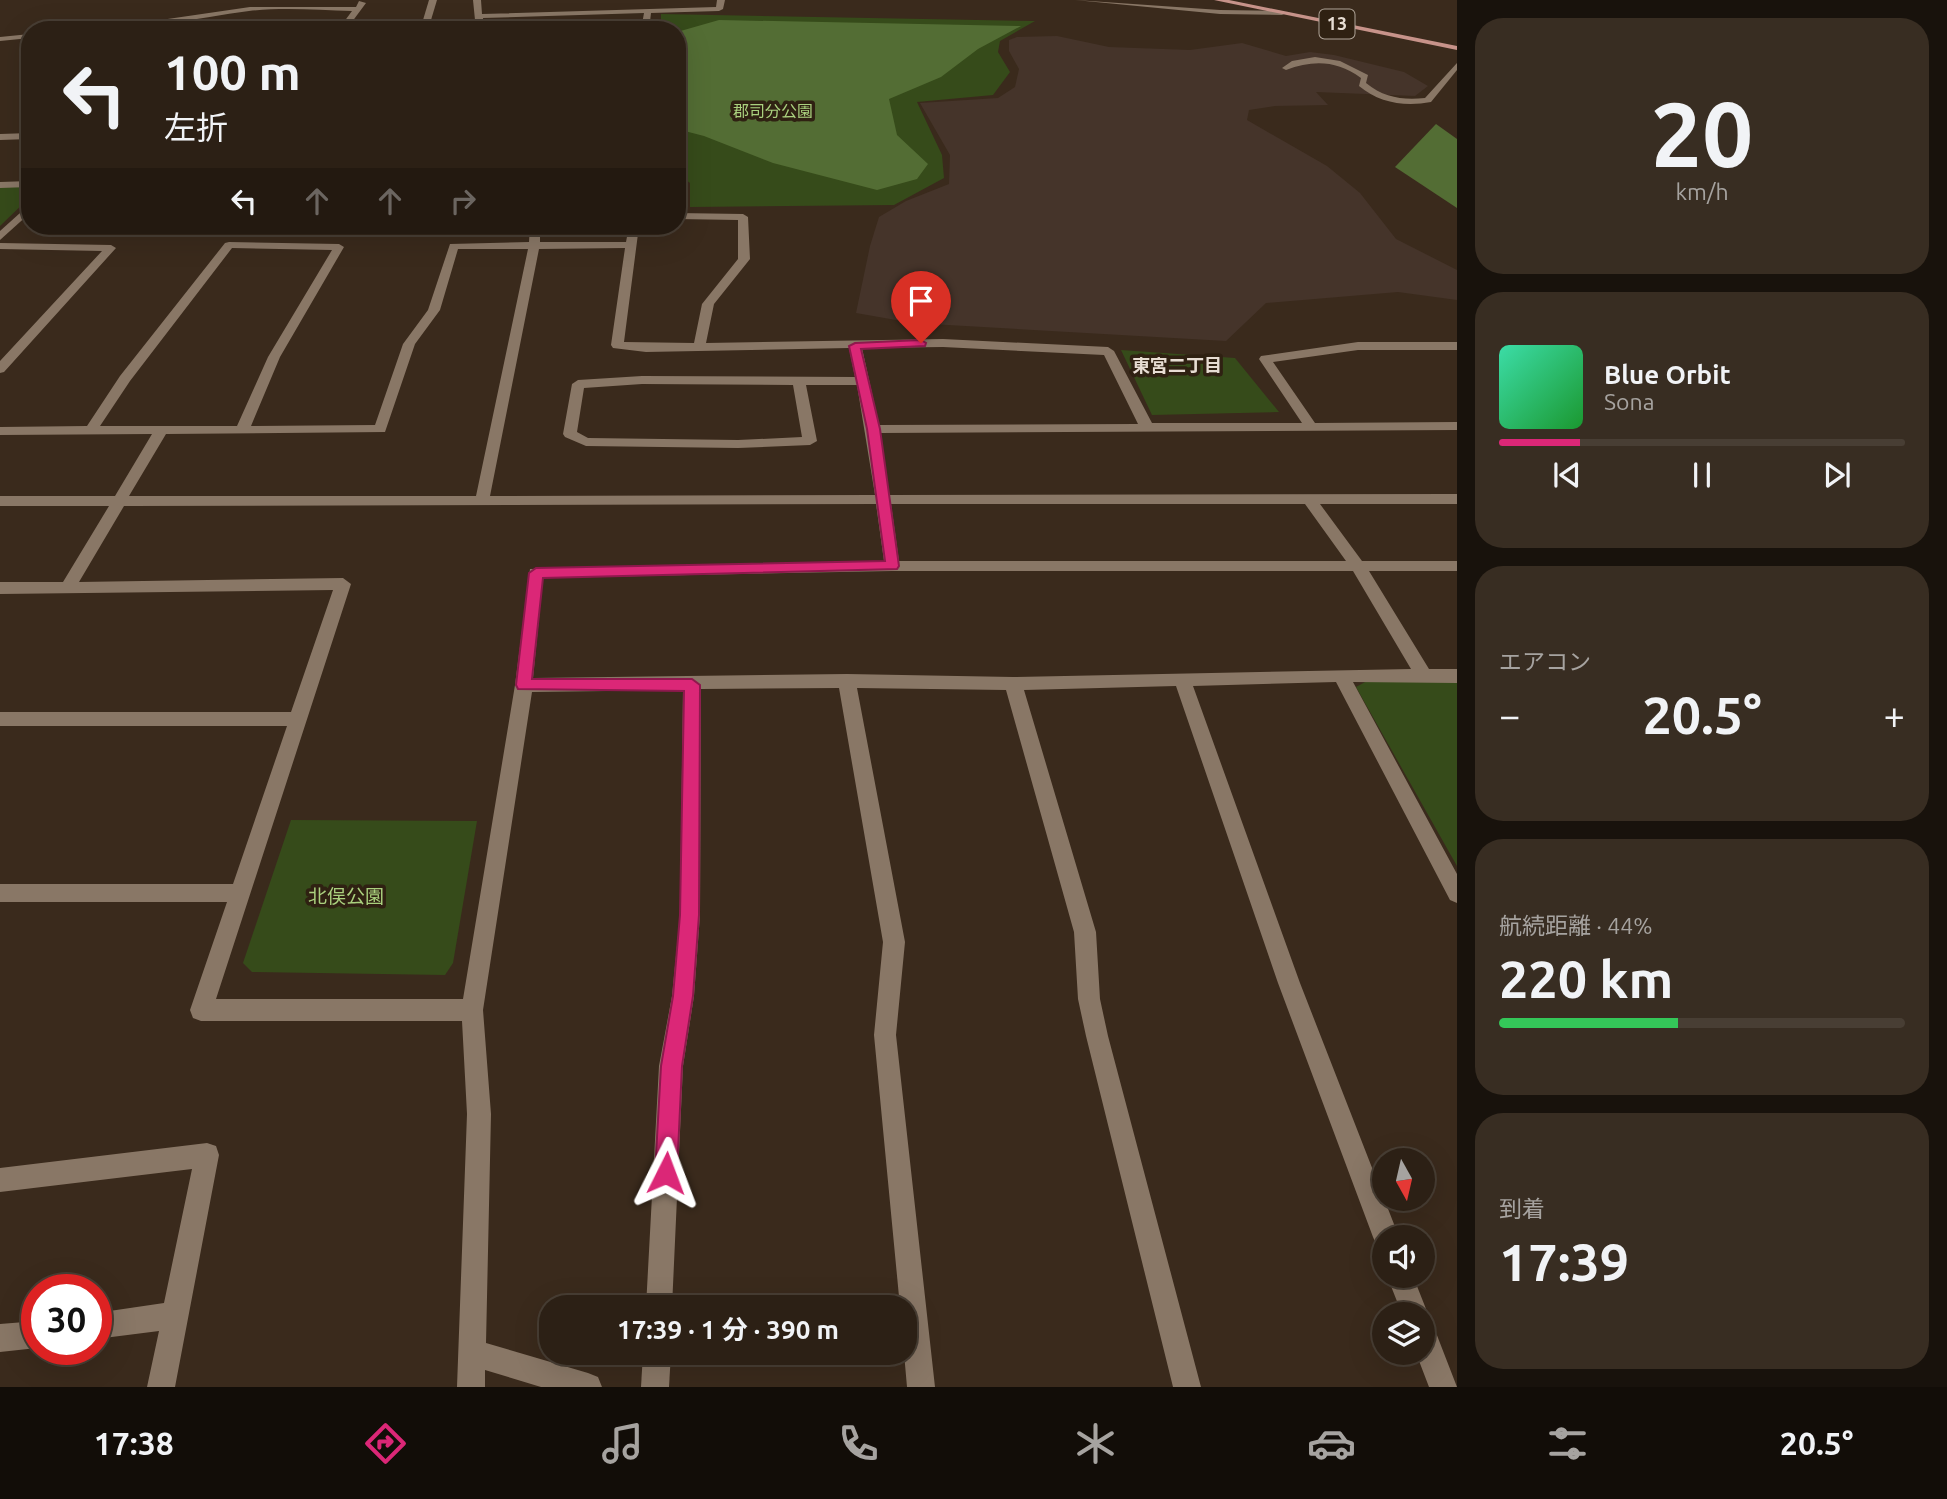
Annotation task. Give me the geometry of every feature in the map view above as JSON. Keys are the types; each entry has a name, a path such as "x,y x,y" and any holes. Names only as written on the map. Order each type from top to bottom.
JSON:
{"main road":[{"name":"13","path":"1218,0 1457,48"}],"street":[{"path":"349,21 363,0"},
{"path":"427,21 433,0"},
{"path":"477,0 479,21"},
{"path":"479,16 557,18 648,10 719,9 721,0"},
{"path":"1079,0 1220,12 1282,13"},
{"path":"176,21 250,9 359,9"},
{"path":"646,21 648,10"},
{"path":"0,40 21,37"},
{"path":"1286,68 1294,62 1306,60 1344,66 1365,77 1362,85 1373,94 1412,102 1428,100 1457,65"},
{"path":"0,137 21,136"},
{"path":"0,184 21,184"},
{"path":"0,237 21,216"},
{"path":"686,216 743,217 744,259 708,304 699,346"},
{"path":"482,501 535,235"},
{"path":"632,235 617,345 644,364 799,380 863,381"},
{"path":"92,429 125,379 229,245 340,247 274,357 242,430"},
{"path":"0,431 380,429 409,344 435,310 454,246 630,245"},
{"path":"0,246 111,248 84,280 30,333 0,369"},
{"path":"799,380 810,441 738,444 586,442 570,434 578,384 699,346 855,346 943,342 1108,351 1147,427"},
{"path":"855,346 873,429 892,566"},
{"path":"1311,426 1265,359 1358,346 1457,346"},
{"path":"873,429 1457,426"},
{"path":"68,587 160,432"},
{"path":"1308,498 1357,565 1423,674"},
{"path":"0,501 1457,499"},
{"path":"471,1387 480,1114 472,1010 524,685 536,573 892,566 1457,566"},
{"path":"0,588 343,584 201,1010 472,1010"},
{"path":"524,685 847,681 1013,684 1341,675 1457,676"},
{"path":"1341,675 1457,894"},
{"path":"1182,678 1289,983 1380,1225"},
{"path":"847,681 894,942 885,1035 921,1387"},
{"path":"1013,684 1085,932 1089,999 1097,1036 1187,1387"},
{"path":"660,1295 671,1066 683,996 690,915 692,685"},
{"path":"0,719 299,719"},
{"path":"0,893 240,893"},
{"path":"0,1180 207,1156 161,1387"},
{"path":"112,1324 175,1315"},
{"path":"0,1338 21,1336"},
{"path":"473,1353 588,1387"},
{"path":"656,1387 657,1365"},
{"path":"1435,1365 1443,1387"}],"shaded area":[{"path":"1057,36 1109,47 1190,50 1242,43 1286,56 1310,52 1334,55 1404,72 1428,86 1415,96 1316,92 1328,105 1275,106 1249,110 1247,120 1327,166 1360,193 1396,239 1457,270 1457,300 1398,292 1266,303 1226,341 913,323 856,313 879,217 906,201 949,184 950,155 920,103 998,98 1015,87 1019,69 1009,51 1009,40 1017,37"}],"green space":[{"name":"郡司分公園","path":"661,14 1035,21 1000,41 998,52 1010,72 993,95 917,102 942,155 944,178 894,205 690,207 690,183 686,180 686,21 661,21"},
{"name":"郡司分公園","path":"719,20 1021,26 978,49 941,77 889,99 897,135 928,164 917,179 877,190 773,163 686,131 686,29"},
{"path":"1436,124 1457,139 1457,208 1395,167"},
{"path":"0,187 21,187 21,206 0,226"},
{"path":"1121,350 1235,358 1279,412 1152,415"},
{"path":"1367,681 1457,681 1457,866 1356,687"},
{"name":"北俣公園","path":"291,820 477,821 453,963 445,975 252,972 243,963"}],"district":[{"name":"東宮二丁目","path":"1177,366"}],"route":[{"path":"666,1173 671,1066 683,996 690,915 692,685 524,685 536,573 892,566 873,429 855,346 921,343"}]}
